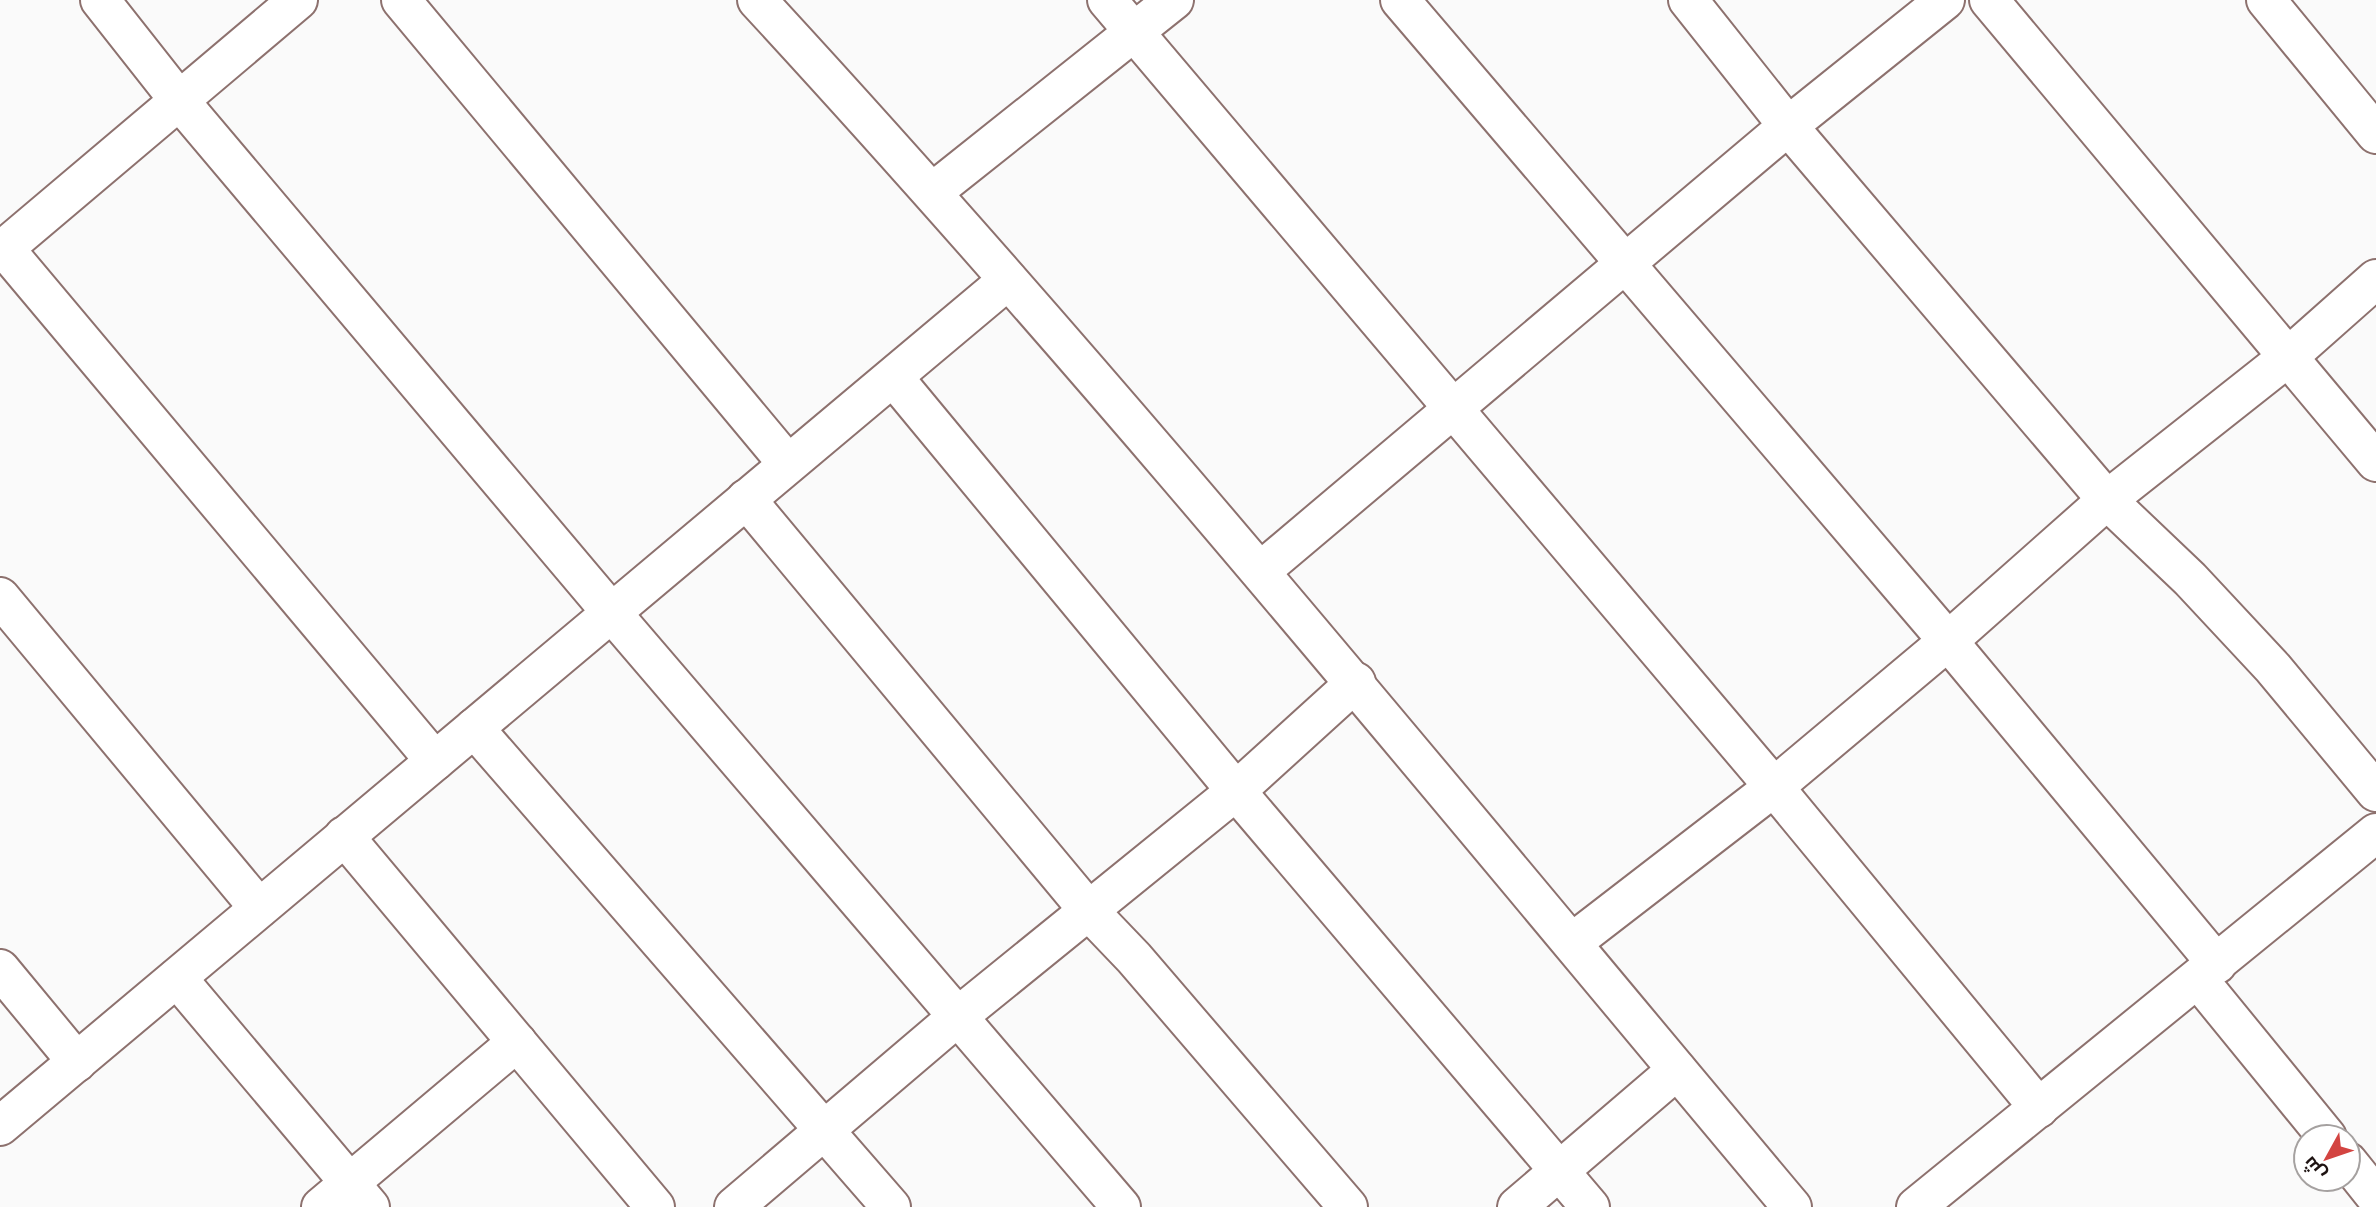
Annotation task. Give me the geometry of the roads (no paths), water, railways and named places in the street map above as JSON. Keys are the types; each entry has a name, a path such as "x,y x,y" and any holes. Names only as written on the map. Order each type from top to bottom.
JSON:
{"street":[{"path":"100,0 178,99 611,612 956,1018 1121,1207"},
{"path":"298,0 2,250 435,761"},
{"path":"401,0 787,463"},
{"path":"757,0 934,191 1008,280 1262,570 1792,1207"},
{"path":"1107,0 1774,787 2039,1108"},
{"path":"934,191 1174,0"},
{"path":"1400,0 1948,641 2208,972 2317,1123"},
{"path":"1688,0 1788,126 2107,499 2190,579 2263,658 2376,792"},
{"path":"1262,570 1788,126 1945,0"},
{"path":"1989,0 2376,462"},
{"path":"2266,0 2376,134"},
{"path":"1573,942 1774,787 1948,641 2107,499 2287,357 2376,279"},
{"path":"0,1126 1008,280"},
{"path":"894,378 1236,791 1590,1207"},
{"path":"746,499 1089,911 1134,958 1348,1207"},
{"path":"0,597 259,908"},
{"path":"734,1207 956,1018 1236,791 1356,682"},
{"path":"474,728 891,1207"},
{"path":"1916,1207 2376,833"},
{"path":"344,836 655,1207"},
{"path":"0,969 77,1062"},
{"path":"177,978 360,1195"},
{"path":"321,1207 360,1195 517,1042"},
{"path":"1517,1207 1677,1070"},
{"path":"2362,1180 2376,1197"}]}
